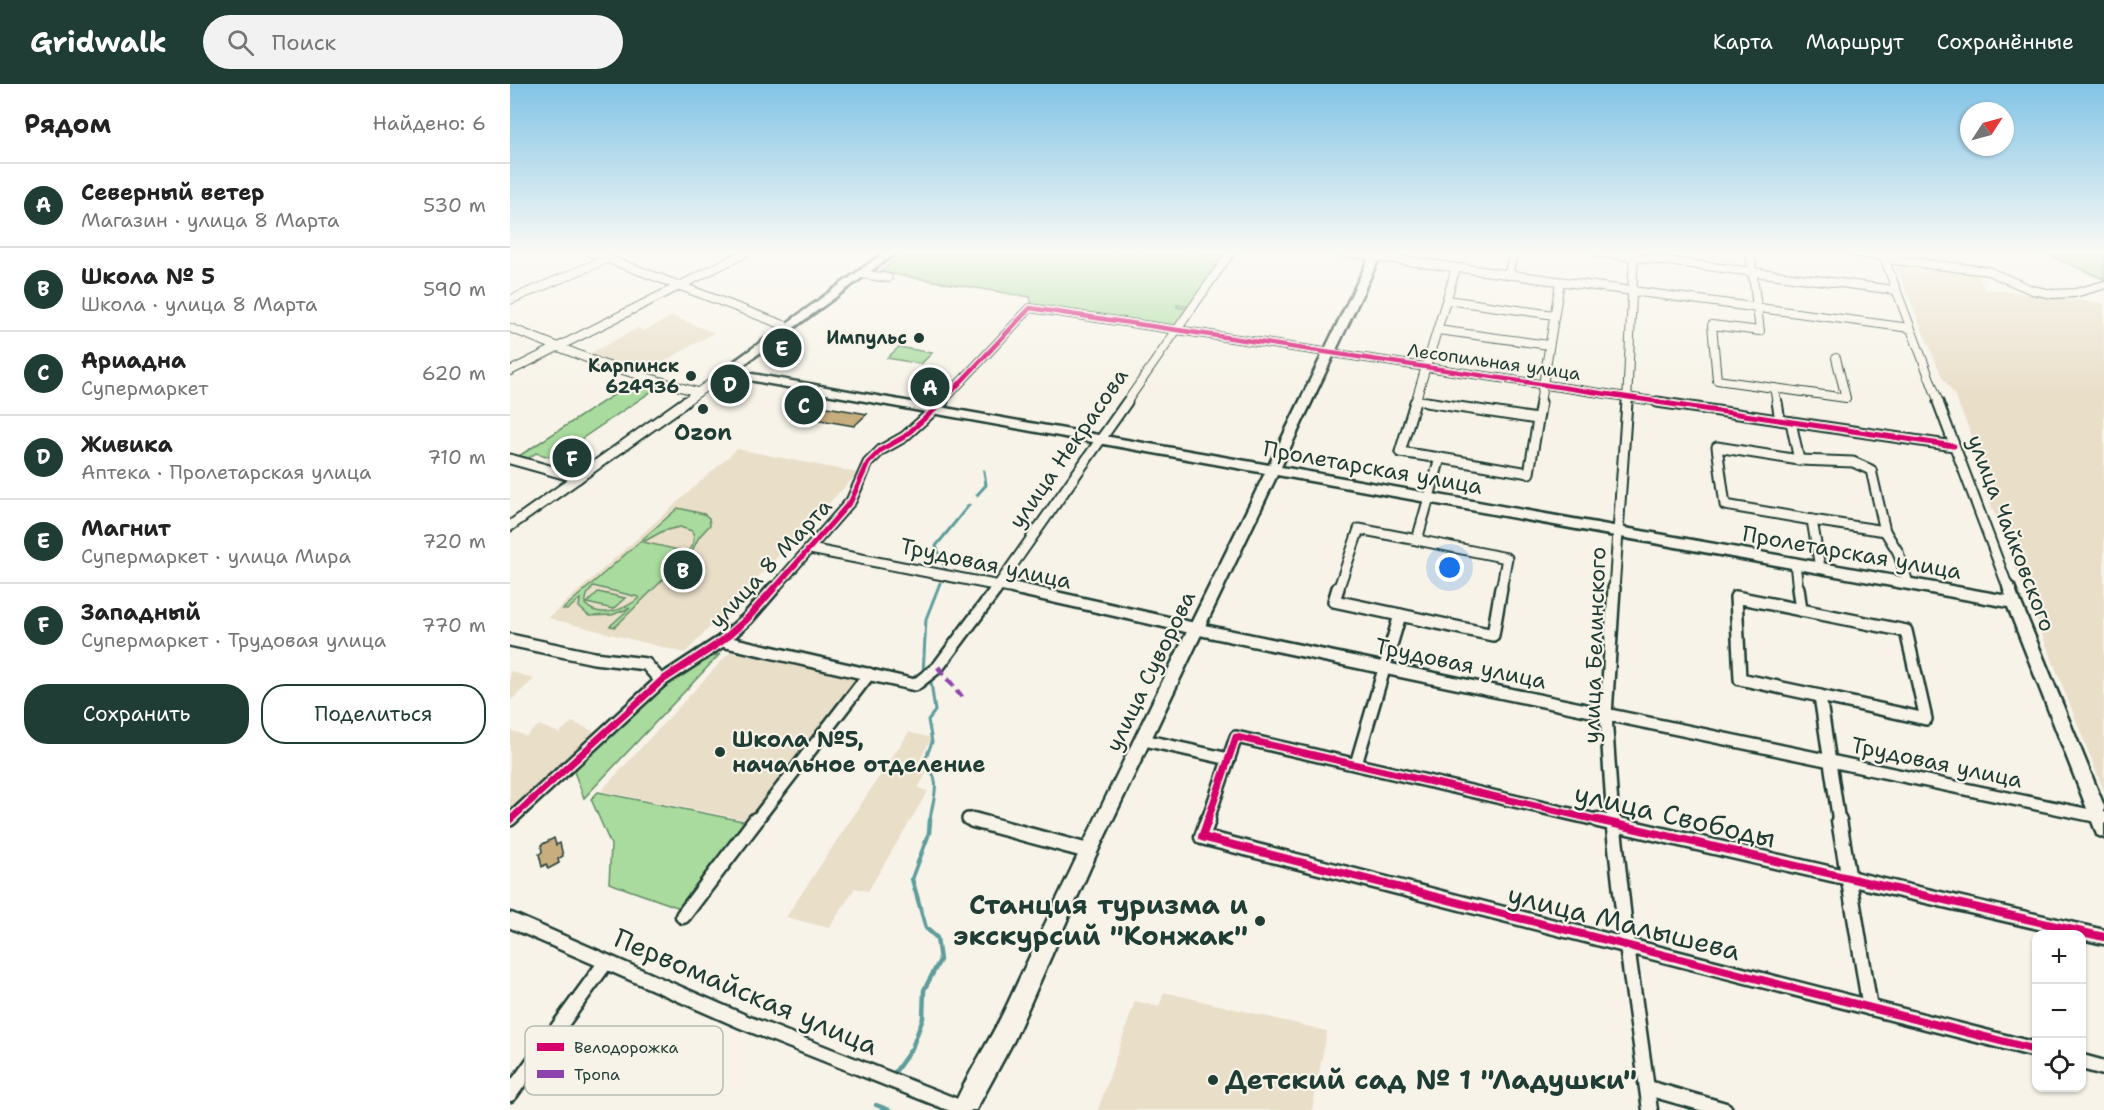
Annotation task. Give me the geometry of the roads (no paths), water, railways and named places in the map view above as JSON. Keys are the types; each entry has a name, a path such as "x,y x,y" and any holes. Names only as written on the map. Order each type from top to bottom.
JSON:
{"main road":[{"path":"725,373 826,300"},
{"name":"улица Суворова","path":"964,1109 1006,1032 1088,851 1144,740 1355,300"},
{"name":"Пролетарская улица","path":"725,373 2014,602"},
{"name":"улица Чайковского","path":"2014,602 2102,822"}],"street":[{"path":"510,371 651,300"},
{"path":"716,300 789,327"},
{"name":"улица Некрасова","path":"869,674 915,685 938,667 999,585 1197,300"},
{"path":"1554,315 1447,300 1400,452 1529,473 1557,300"},
{"name":"улица Белинского","path":"1632,300 1606,715 1613,823 1627,946 1650,1110"},
{"path":"1697,300 1910,328"},
{"path":"1755,300 1760,331 1712,325 1717,380 1846,398 1836,358"},
{"name":"улица Чайковского","path":"1899,300 2014,602"},
{"name":"Лесопильная улица","path":"1030,308 1954,446"},
{"name":"улица 8 Марта","path":"510,820 662,681 722,641 747,619 851,501 868,463 881,450 904,437 935,410 1030,308"},
{"path":"510,328 554,348 633,376 697,392"},
{"path":"1438,330 1549,345"},
{"path":"510,526 725,373"},
{"path":"1774,388 1780,420"},
{"path":"1416,400 1537,419"},
{"path":"1791,422 1799,460"},
{"path":"1885,531 1725,505 1716,447 1799,460 1853,462 1871,470 1885,531 1898,552 1908,583"},
{"path":"1417,540 1440,458"},
{"path":"510,459 578,478"},
{"path":"1812,520 1820,568"},
{"path":"1359,529 1417,540 1507,558 1493,635 1334,601 1359,529"},
{"name":"Трудовая улица","path":"810,549 999,585 1197,629 1829,761 2102,822"},
{"path":"1795,563 1801,610"},
{"path":"1736,597 1801,610 1906,631 1926,719 1740,679 1736,597"},
{"path":"1356,764 1400,615"},
{"path":"510,640 594,658 646,664 662,681"},
{"path":"683,916 869,674 722,641"},
{"path":"1820,696 1870,1008"},
{"name":"улица Свободы","path":"1229,759 1236,737 2104,937"},
{"path":"1144,740 1229,759"},
{"name":"улица Малышева","path":"1229,759 1202,837 2032,1049"},
{"path":"968,819 1088,851"},
{"name":"Первомайская улица","path":"510,920 744,1022 964,1109"},
{"path":"559,1026 606,962"},
{"path":"2086,1063 2104,1068"},
{"path":"510,1094 525,1073"},
{"path":"1648,1088 1725,1110"}],"waterway":[{"path":"977,495 986,485 984,471"},
{"path":"947,572 936,546 969,505"},
{"path":"923,674 926,619 940,583"},
{"path":"930,822 935,784 934,776 924,763 932,742 928,720 935,711 931,682"},
{"path":"895,1072 912,1048 923,1018 924,990 940,960 937,938 926,928 912,879 929,833 930,820"},
{"path":"876,1105 890,1110"}],"place":[{"name":"Импульс","path":"919,338"},
{"name":"Магнит","path":"782,348"},
{"name":"Карпинск 624936","path":"691,376"},
{"name":"Живика","path":"730,384"},
{"name":"Северный ветер","path":"930,387"},
{"name":"Ариадна","path":"804,405"},
{"name":"Ozon","path":"703,409"},
{"name":"Западный","path":"572,458"},
{"name":"Школа № 5","path":"683,570"},
{"name":"Школа №5, начальное отделение","path":"720,752"},
{"name":"Станция туризма и экскурсий \"Конжак\"","path":"1260,921"},
{"name":"Детский сад № 1 \"Ладушки\"","path":"1213,1080"}]}
